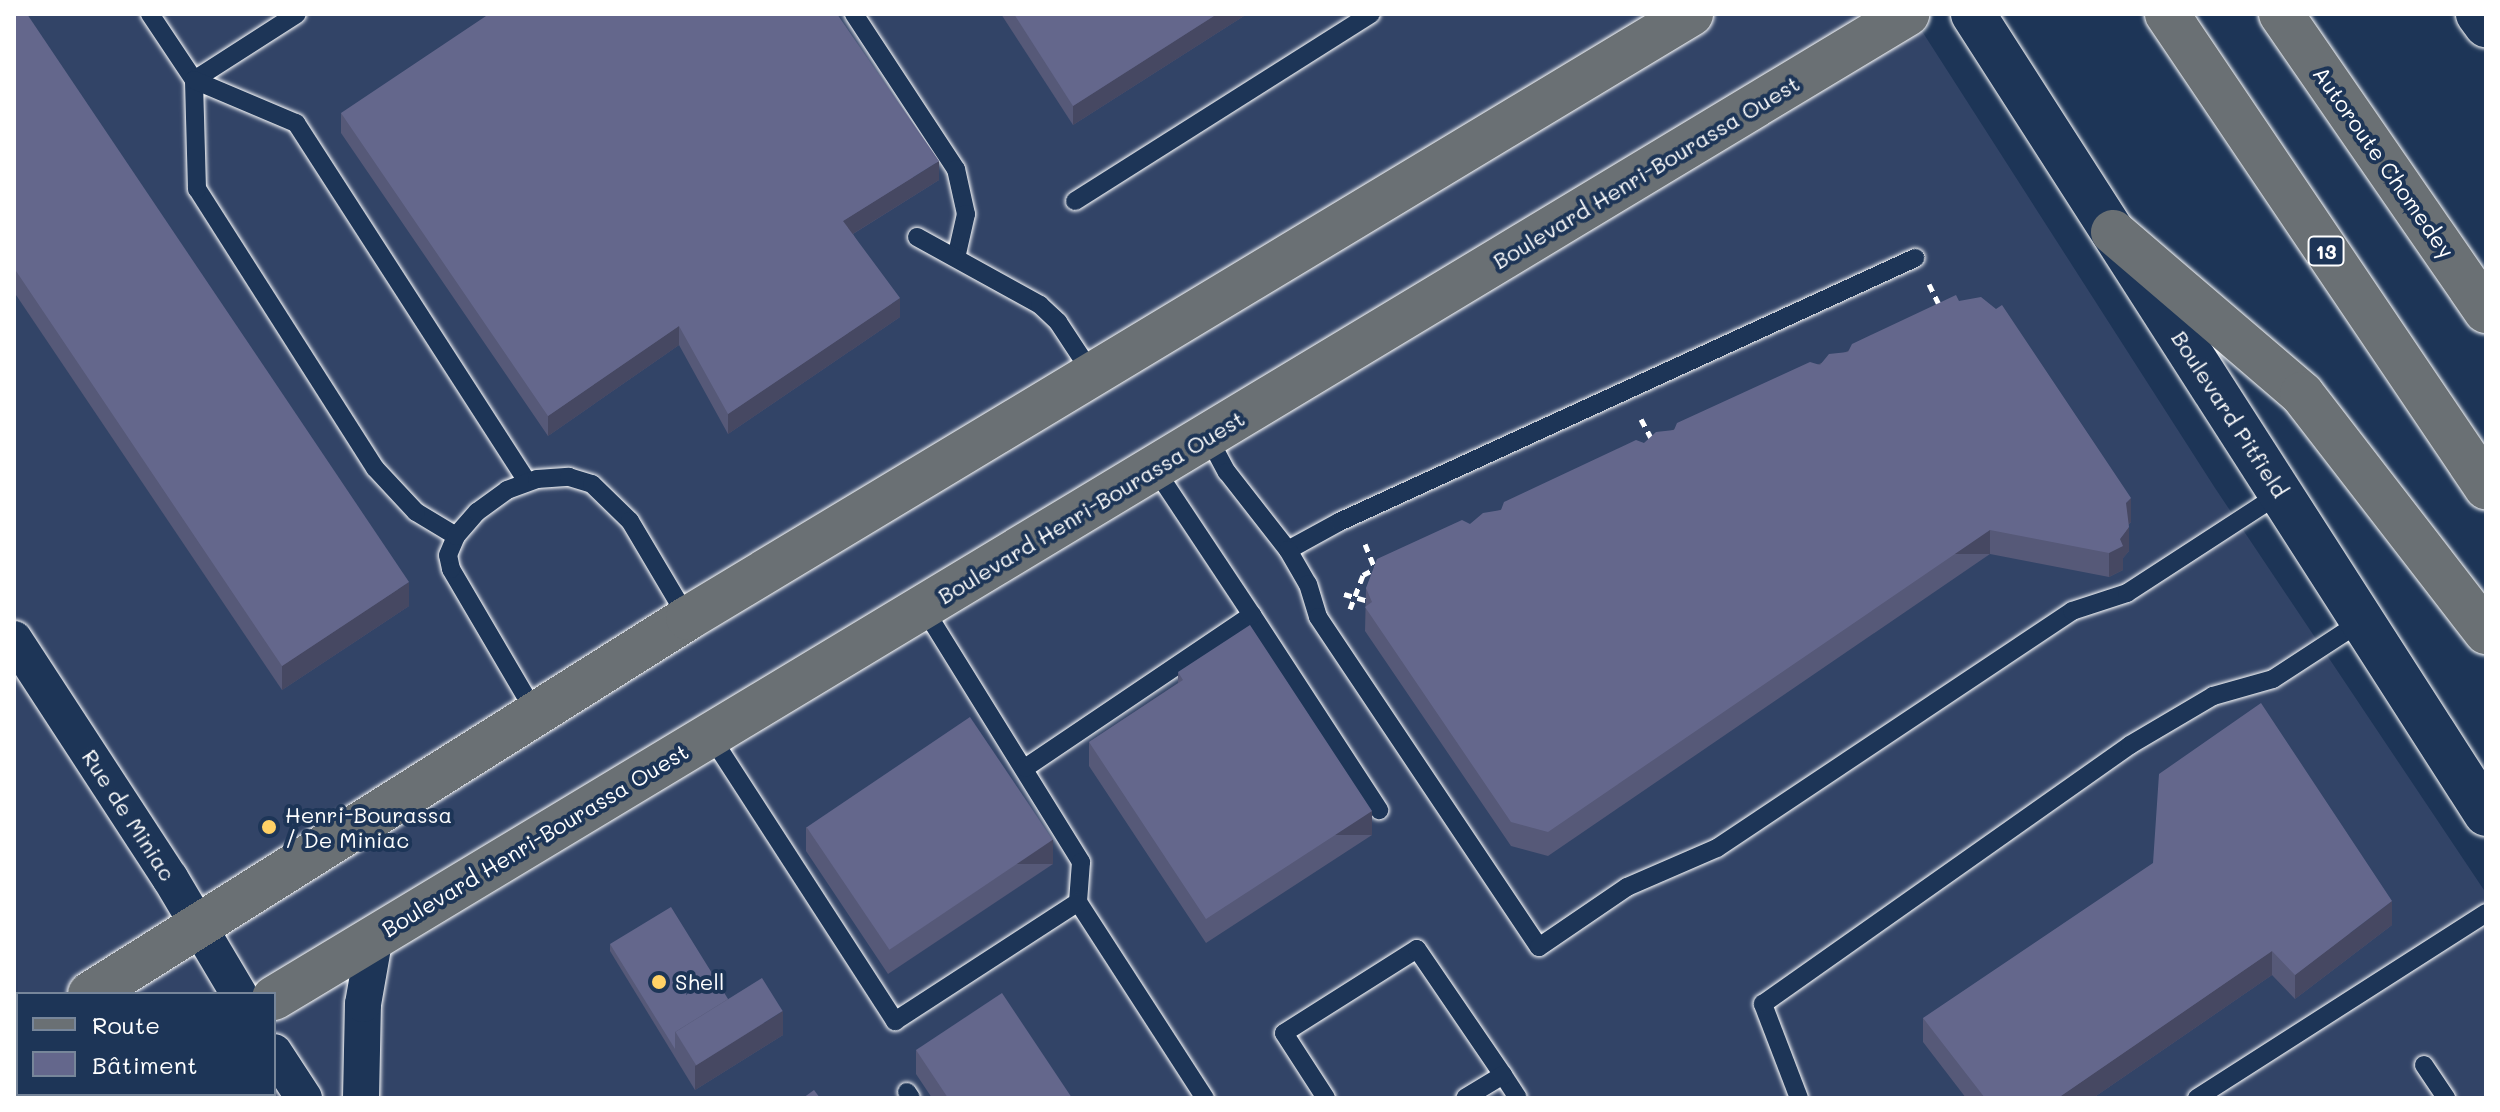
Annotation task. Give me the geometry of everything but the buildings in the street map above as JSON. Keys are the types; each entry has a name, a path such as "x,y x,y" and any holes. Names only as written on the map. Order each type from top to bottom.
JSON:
{"main road":[{"path":"93,992 688,618 1691,14"},
{"name":"Boulevard Henri-Bourassa Ouest","path":"276,997 1907,14"},
{"name":"Boulevard Pitfield","path":"1973,14 2486,814"},
{"name":"13","path":"2167,14 2486,487"},
{"name":"Autoroute Chomedey","path":"2281,14 2486,311"},
{"path":"2478,14 2486,25"},
{"path":"2113,232 2302,394 2486,632"}],"street":[{"name":"Rue de Miniac","path":"14,639 238,992"},
{"path":"361,1098 363,1004 375,936"},
{"path":"276,1055 304,1098"}],"lane":[{"path":"150,14 194,80 197,189 375,468 416,512 456,536"},
{"path":"194,80 297,14"},
{"path":"854,14 956,169 966,214 956,258"},
{"path":"1075,201 1371,14"},
{"path":"194,80 296,123 527,482"},
{"path":"917,237 1040,305 1058,322 1093,375"},
{"path":"1288,550 1339,522 1915,258"},
{"path":"1208,437 1227,472 1288,550 1308,584 1318,617 1539,947 1627,887 1717,848 2072,611 2127,593 2281,493"},
{"path":"1155,469 1379,810"},
{"path":"536,714 451,569 448,555 456,536 477,512 527,482 569,477 592,484 614,502 688,618"},
{"path":"923,607 1081,862 1078,902 1205,1098"},
{"path":"1025,768 1252,615"},
{"path":"1799,1098 1763,1004 2130,745 2213,696 2273,679 2362,621"},
{"path":"710,735 895,1021 1078,902"},
{"path":"2197,1098 2486,913"},
{"path":"1326,1098 1284,1033 1417,949 1518,1098"},
{"path":"2424,1065 2446,1098"},
{"path":"1465,1098 1503,1075"}],"path":[{"path":"1928,316 1951,305"},
{"path":"1639,448 1667,435"},
{"path":"1653,442 1656,456"},
{"path":"1345,624 1363,575 1390,562"},
{"path":"1354,597 1369,601"}],"shaded area":[{"path":"14,14 1911,14 2215,488 2486,893 2486,1098 14,1098"}],"place":[{"name":"Henri-Bourassa / De Miniac","path":"269,827"},
{"name":"Shell","path":"659,982"}]}
